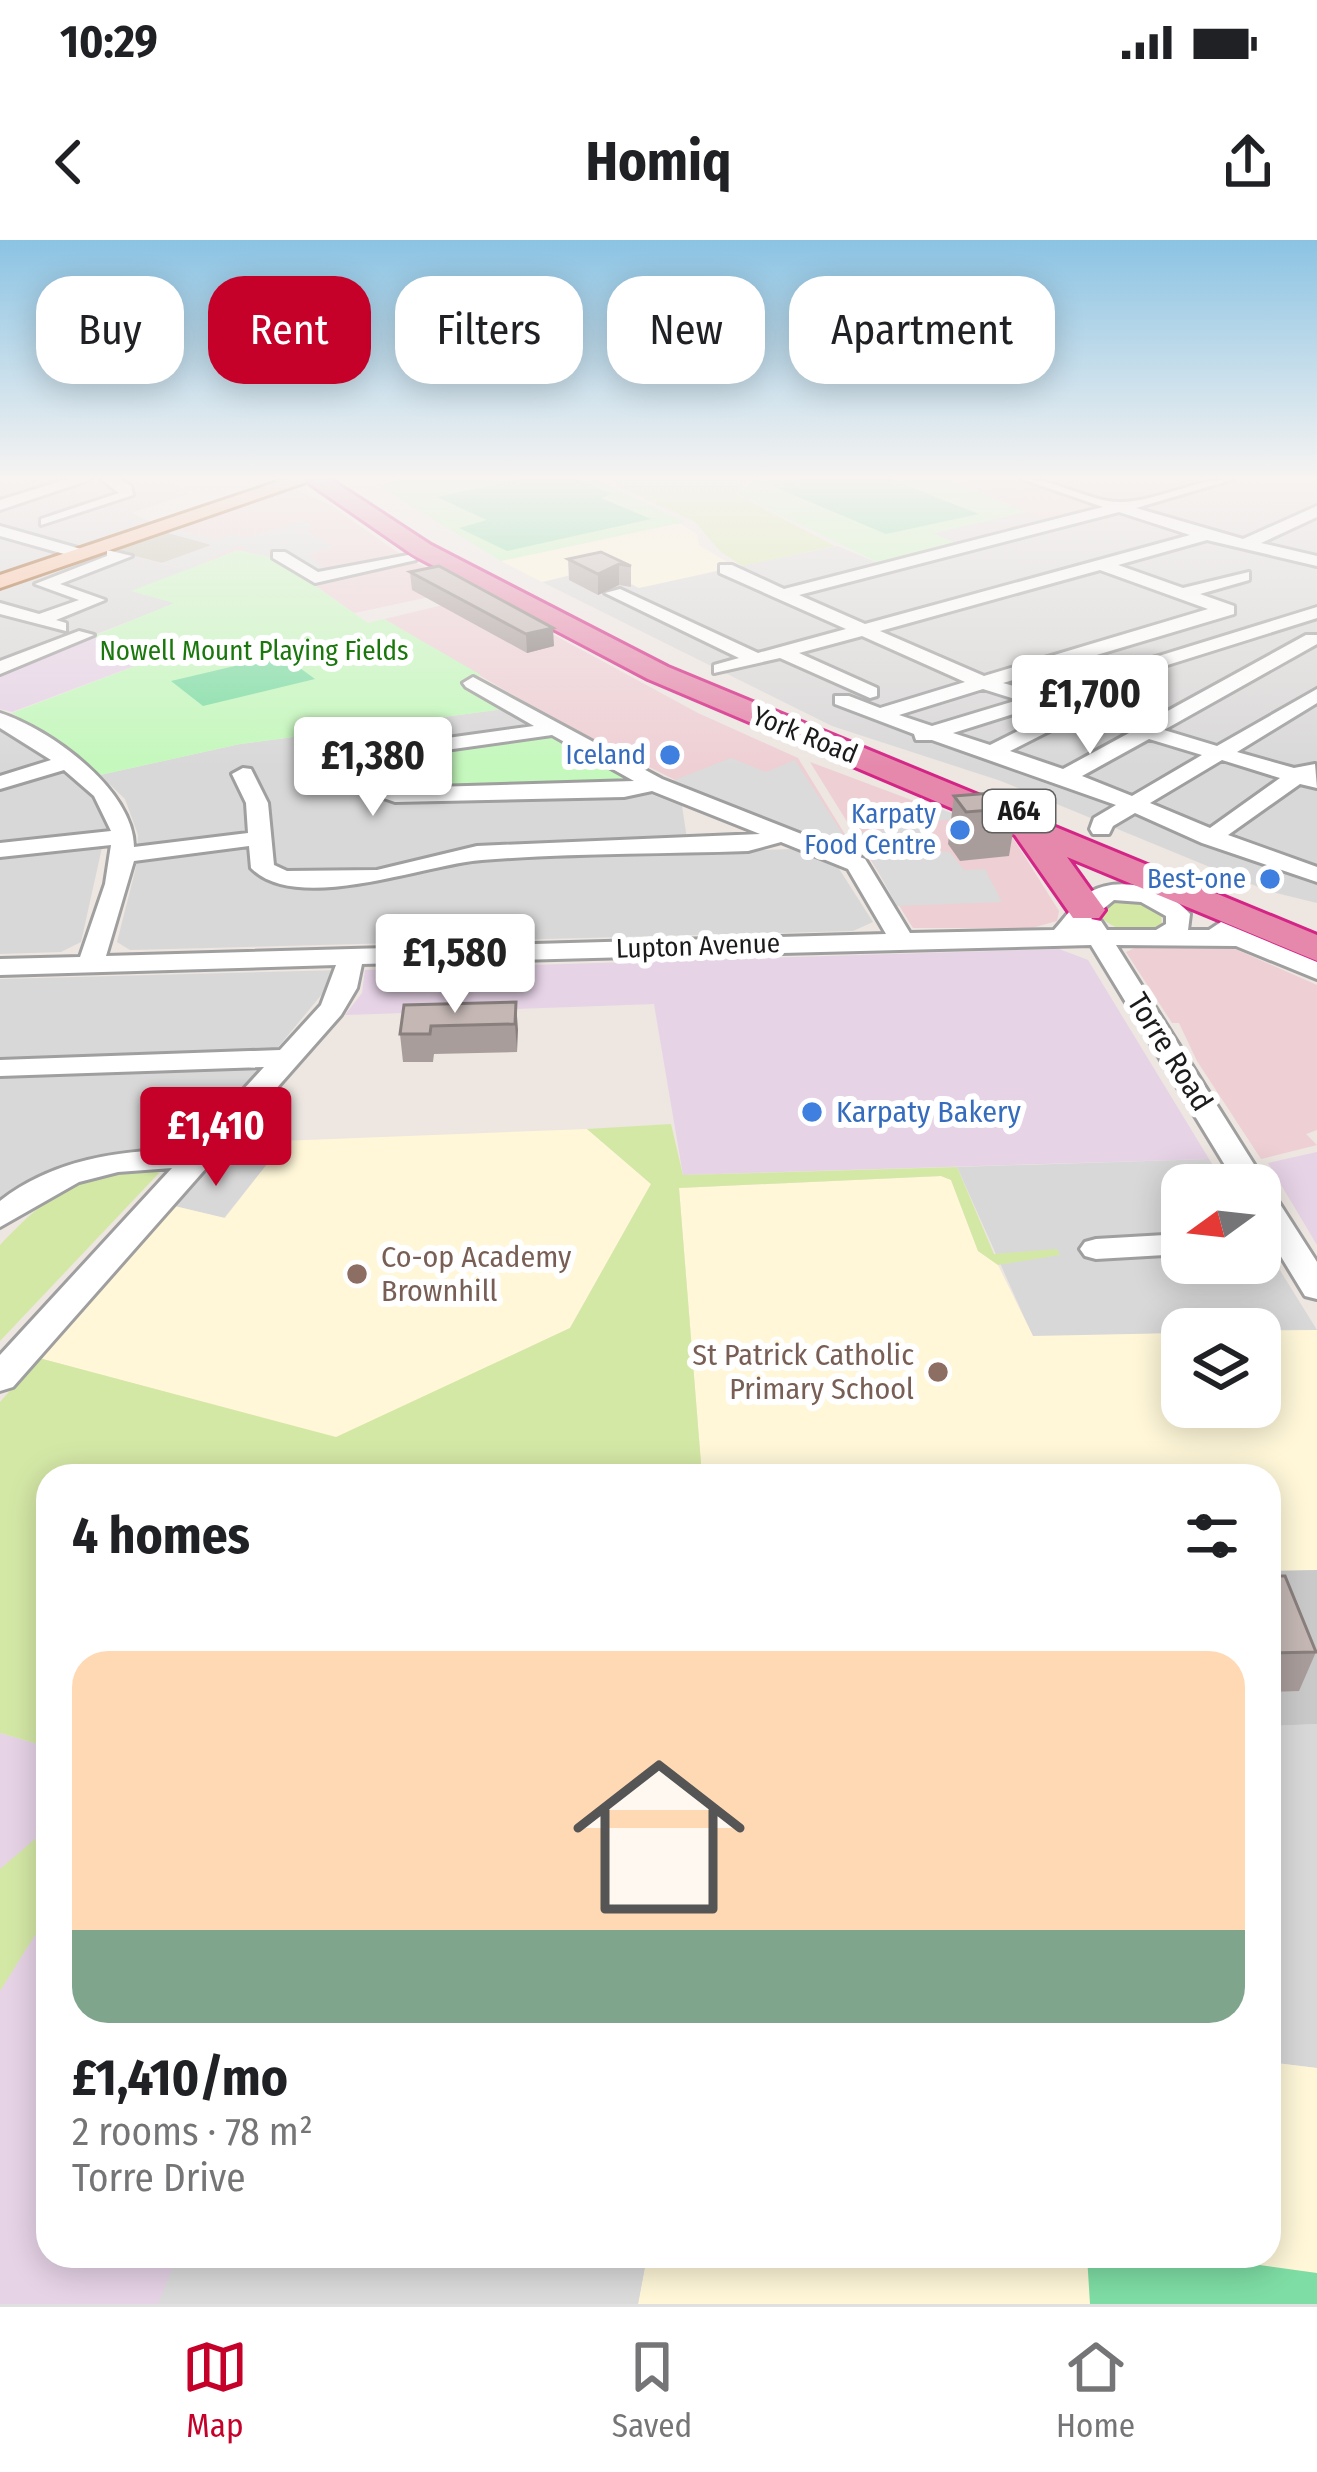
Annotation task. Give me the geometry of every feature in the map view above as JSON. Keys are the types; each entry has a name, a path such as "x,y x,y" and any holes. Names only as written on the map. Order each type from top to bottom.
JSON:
{"highway":[{"name":"York Road","path":"460,575 662,674 1027,827 1222,902 1317,932"},
{"name":"York Road","path":"502,575 808,724 1222,902 1317,949"},
{"path":"808,724 1005,790 1114,818 1317,914"},
{"name":"A64","path":"1027,827 1090,920"}],"street":[{"path":"40,620 96,600 43,584 68,575"},
{"path":"740,575 982,683 1217,753 1310,773"},
{"path":"783,594 856,575"},
{"path":"721,669 1059,575"},
{"path":"1131,575 1315,640"},
{"path":"1182,594 1243,576"},
{"path":"614,593 754,659"},
{"path":"0,608 85,635 4,664"},
{"path":"878,715 1226,609"},
{"path":"898,744 1317,612"},
{"path":"1065,778 1315,640"},
{"path":"811,666 891,643"},
{"path":"1116,643 1234,686 1311,703"},
{"path":"781,652 811,666 878,715 1065,778 1114,818 1210,838 1317,875"},
{"path":"841,690 921,657"},
{"path":"473,683 654,784 857,864 902,940"},
{"path":"841,690 870,692"},
{"path":"1114,818 1217,753 1311,703"},
{"path":"988,754 1072,712"},
{"path":"0,719 110,800 123,846 91,964"},
{"path":"553,729 379,754 373,762 379,787 401,795 624,790 654,784"},
{"path":"0,783 63,763"},
{"path":"1210,838 1310,773"},
{"path":"243,774 257,803 267,872 295,879 394,875 477,853 748,844 781,835"},
{"path":"0,850 262,838"},
{"path":"1289,866 1317,847"},
{"name":"Lupton Avenue","path":"1090,920 1098,898 1120,894 1166,904"},
{"path":"1166,904 1317,971"},
{"path":"1150,938 1180,921 1166,904"},
{"name":"Lupton Avenue","path":"0,967 1035,937 1090,920 1150,938 1239,938"},
{"name":"Torre Road","path":"1090,920 1239,1164"},
{"path":"5,1367 340,998 351,956"},
{"path":"0,1068 288,1058"},
{"path":"0,1217 34,1191 83,1169 143,1158 198,1159"},
{"path":"1096,1250 1161,1245"},
{"path":"1281,1248 1317,1288"}],"shaded area":[{"path":"37,575 174,575 134,591 176,603 0,672 0,588"},
{"path":"300,575 440,575 467,589 354,613"},
{"path":"529,575 569,575 542,582"},
{"path":"569,575 1317,575 1317,903 1268,891 1001,781 832,726 542,582"},
{"path":"614,575 697,575 639,588"},
{"path":"482,596 698,713 798,758 854,849 681,783 552,718 384,619"},
{"path":"92,637 153,659 12,712 0,709 0,672"},
{"path":"504,709 653,795 682,806 689,852 793,849 836,864 873,922 853,931 130,950 117,942 136,867 138,835 125,799 100,775 240,744"},
{"path":"0,726 78,782 96,801 107,825 81,942 61,952 0,954"},
{"path":"731,758 766,772 795,760 842,833 848,852 667,783"},
{"path":"810,762 1013,838 1059,911 1057,921 1032,928 913,928"},
{"path":"930,805 965,818 924,822 941,847 927,850 950,852 964,870 985,869 1002,902 897,906 857,833 907,827 894,808"},
{"path":"1226,945 1317,985 1317,1130 1306,1134 1317,1145 1261,1159 1197,1061 1179,1023 1172,1023 1126,952 1137,947"},
{"path":"1059,949 1088,960 1209,1159 683,1175 654,1004 345,1015 362,993 365,970"},
{"path":"342,970 250,1081 183,1150 100,1155 70,1165 0,1209 0,979"},
{"name":"Co-op Academy Brownhill","path":"587,1129 651,1184 570,1328 336,1438 39,1358 174,1206 225,1218 271,1159 217,1160 231,1143"},
{"path":"1317,1152 1317,1245 1281,1185 1281,1164 1268,1163"},
{"path":"272,1158 224,1218 175,1206 217,1160"},
{"path":"1209,1159 1212,1164 1161,1164 1161,1284 1281,1284 1281,1272 1317,1330 1281,1330 1281,1308 1161,1308 1161,1334 1033,1337 957,1167"},
{"name":"St Patrick Catholic Primary School","path":"941,1176 951,1180 978,1251 998,1265 1033,1336 1161,1333 1161,1428 1281,1428 1281,1331 1317,1330 1317,1570 1281,1571 1281,1464 701,1464 679,1188"},
{"path":"1317,1570 1317,1724 1281,1726 1281,1571"},
{"path":"1317,1724 1317,2068 1281,2064 1281,1726"},
{"path":"0,1733 36,1744 36,2268 645,2268 638,2304 0,2304"},
{"path":"1281,2064 1317,2068 1317,2304 638,2304 645,2268 1281,2268"},
{"path":"172,2268 645,2268 638,2304 158,2304"}],"green space":[{"name":"Nowell Mount Playing Fields","path":"172,575 300,575 368,623 384,619 481,675 461,684 504,709 240,744 100,775 12,713 151,660 92,637 174,603 131,591"},
{"path":"282,655 315,679 203,706 171,681"},
{"path":"553,729 654,784 395,795 373,759"},
{"path":"1130,901 1161,912 1162,925 1129,931 1099,915 1110,902"},
{"path":"671,1124 683,1175 957,1167 994,1254 1057,1249 1060,1255 998,1265 978,1251 951,1180 941,1176 679,1188 701,1464 36,1464 36,1744 0,1733 0,1402 39,1358 336,1437 570,1328 651,1184 587,1129"},
{"path":"157,1166 160,1172 0,1341 0,1245 37,1209 70,1187"},
{"path":"36,1838 36,1934 0,1991 0,1869"},
{"path":"1088,2268 1281,2268 1317,2273 1317,2304 1090,2304"}],"building":[{"path":"416,575 456,575 553,628 526,634"},
{"path":"1004,792 1017,808 966,812 954,796"},
{"path":"516,1002 515,1024 431,1026 430,1034 400,1034 404,1005"},
{"path":"1281,1576 1285,1576 1316,1652 1281,1653"}],"place":[{"name":"Iceland","path":"670,755"},
{"name":"Karpaty Food Centre","path":"960,830"},
{"name":"Best-one","path":"1270,879"},
{"name":"Karpaty Bakery","path":"812,1112"},
{"name":"Co-op Academy Brownhill","path":"357,1274"},
{"name":"St Patrick Catholic Primary School","path":"938,1372"}]}
